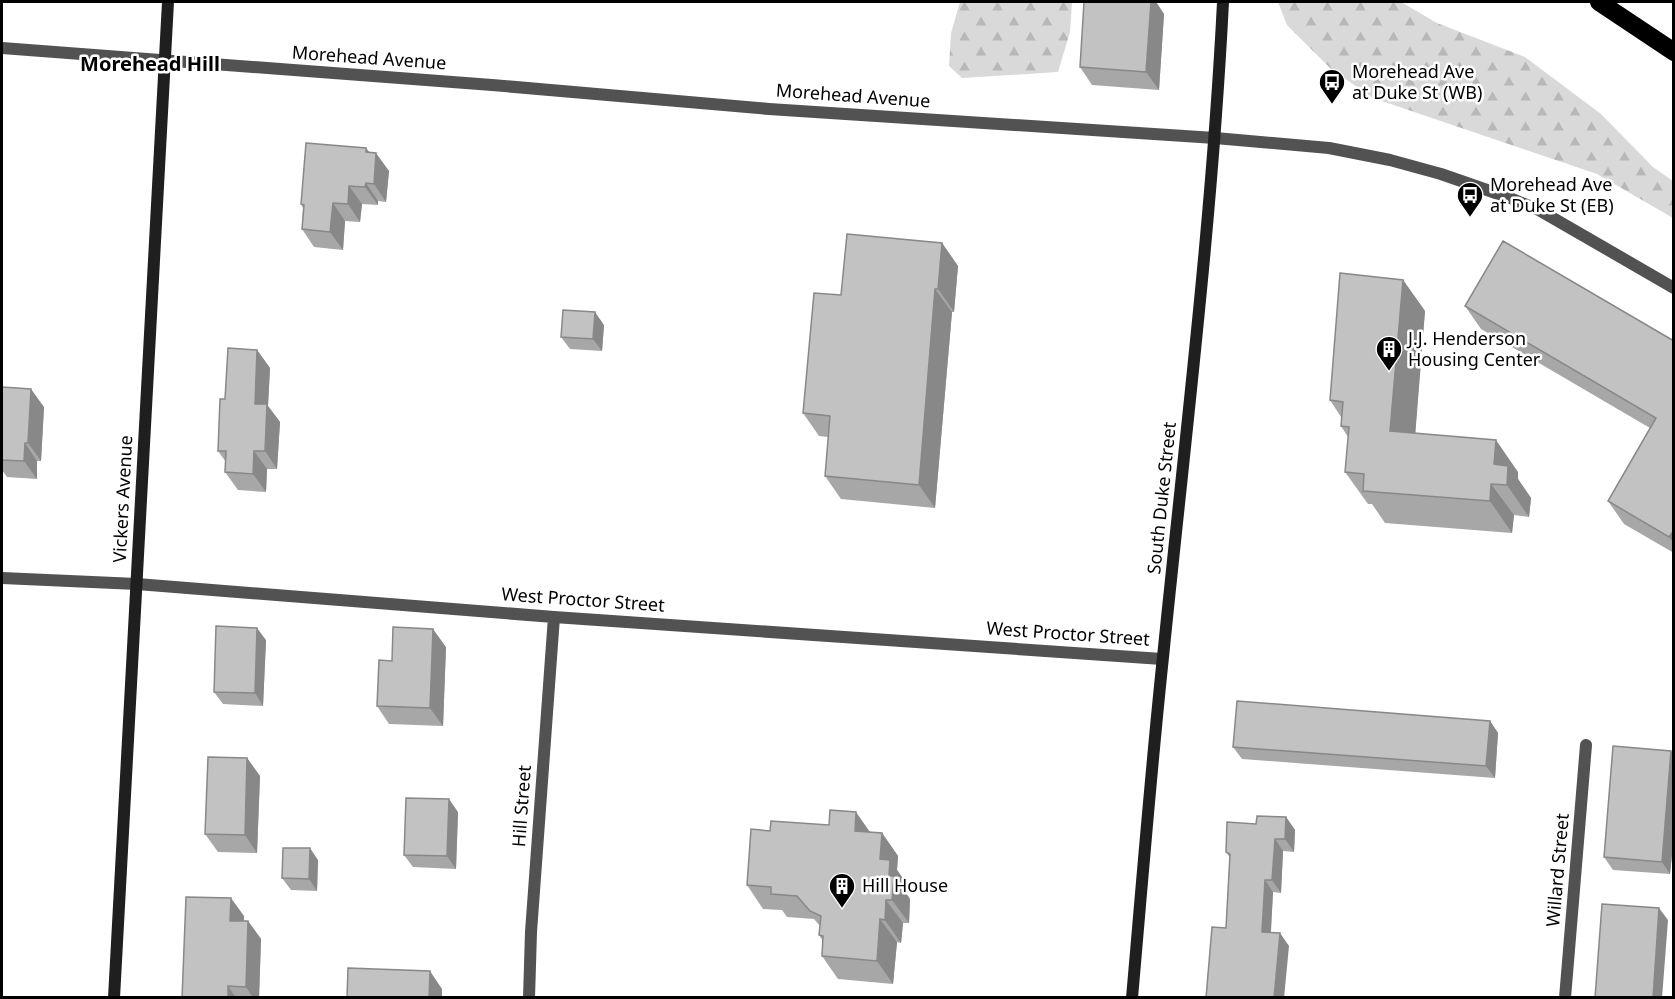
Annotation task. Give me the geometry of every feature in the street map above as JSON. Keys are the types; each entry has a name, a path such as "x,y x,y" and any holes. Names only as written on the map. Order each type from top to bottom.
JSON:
{"highway":[{"path":"1599,2 1674,52"}],"main road":[{"name":"Vickers Avenue","path":"114,998 168,2"},
{"name":"South Duke Street","path":"1132,998 1162,659 1196,356 1215,138 1223,2"}],"street":[{"name":"Morehead Avenue","path":"2,48 492,85 769,109 1215,138 1329,148 1390,160 1475,185 1539,210 1674,288"},
{"name":"West Proctor Street","path":"2,578 137,584 554,617 1162,659"},
{"name":"Hill Street","path":"529,998 533,909 554,617"},
{"name":"Willard Street","path":"1565,998 1586,745"}],"green space":[{"path":"960,2 1072,2 1070,32 1058,72 962,78 949,66 951,33"},
{"path":"1278,2 1401,2 1437,23 1525,57 1601,114 1653,167 1673,181 1673,218 1597,174 1373,98 1331,69 1287,25"}],"building":[{"path":"1084,2 1151,2 1146,72 1080,67"},
{"path":"306,143 366,148 366,152 376,153 374,184 366,183 365,187 349,186 348,204 333,203 330,232 302,229 304,205 301,204"},
{"path":"847,234 942,243 938,289 935,289 919,485 825,476 830,416 803,413 814,293 841,295"},
{"path":"1503,241 1674,341 1674,530 1669,537 1608,501 1656,418 1465,306"},
{"path":"1340,273 1403,280 1390,431 1496,440 1494,464 1508,466 1507,485 1491,484 1490,501 1363,491 1364,474 1345,472 1349,427 1341,426 1343,402 1330,400"},
{"path":"563,310 595,312 593,339 561,337"},
{"path":"228,348 257,350 255,404 267,404 265,451 254,451 253,474 225,472 226,451 218,451 220,399 225,399"},
{"path":"2,387 31,389 28,443 25,443 24,461 2,460"},
{"path":"216,626 257,628 255,693 214,692"},
{"path":"393,627 433,629 430,708 377,706 379,660 392,661"},
{"path":"1237,701 1490,721 1486,766 1233,747"},
{"path":"1613,746 1671,751 1662,862 1604,857"},
{"path":"208,757 247,758 245,835 205,834"},
{"path":"406,798 449,799 447,856 404,855"},
{"name":"Hill House","path":"830,810 856,812 855,831 882,833 880,859 890,860 889,876 894,876 892,900 886,900 885,920 880,919 877,961 822,956 823,936 819,935 821,916 810,911 797,896 771,894 771,887 747,885 751,829 770,831 771,821 829,825"},
{"path":"1257,816 1286,817 1285,839 1275,839 1272,880 1265,880 1262,932 1280,933 1274,998 1206,998 1212,927 1226,928 1230,854 1226,852 1227,822 1256,824"},
{"path":"283,848 310,848 309,879 282,878"},
{"path":"186,897 231,898 230,921 248,921 246,987 228,986 228,998 182,998"},
{"path":"1602,904 1659,908 1653,998 1595,998"},
{"path":"348,968 430,971 429,998 347,998"}],"place":[{"name":"Morehead Ave at Duke St (WB)","path":"1332,105"},
{"name":"Morehead Ave at Duke St (EB)","path":"1470,218"},
{"name":"J.J. Henderson Housing Center","path":"1389,372"},
{"name":"Hill House","path":"842,909"}],"district":[{"name":"Morehead Hill","path":"150,64"}]}
